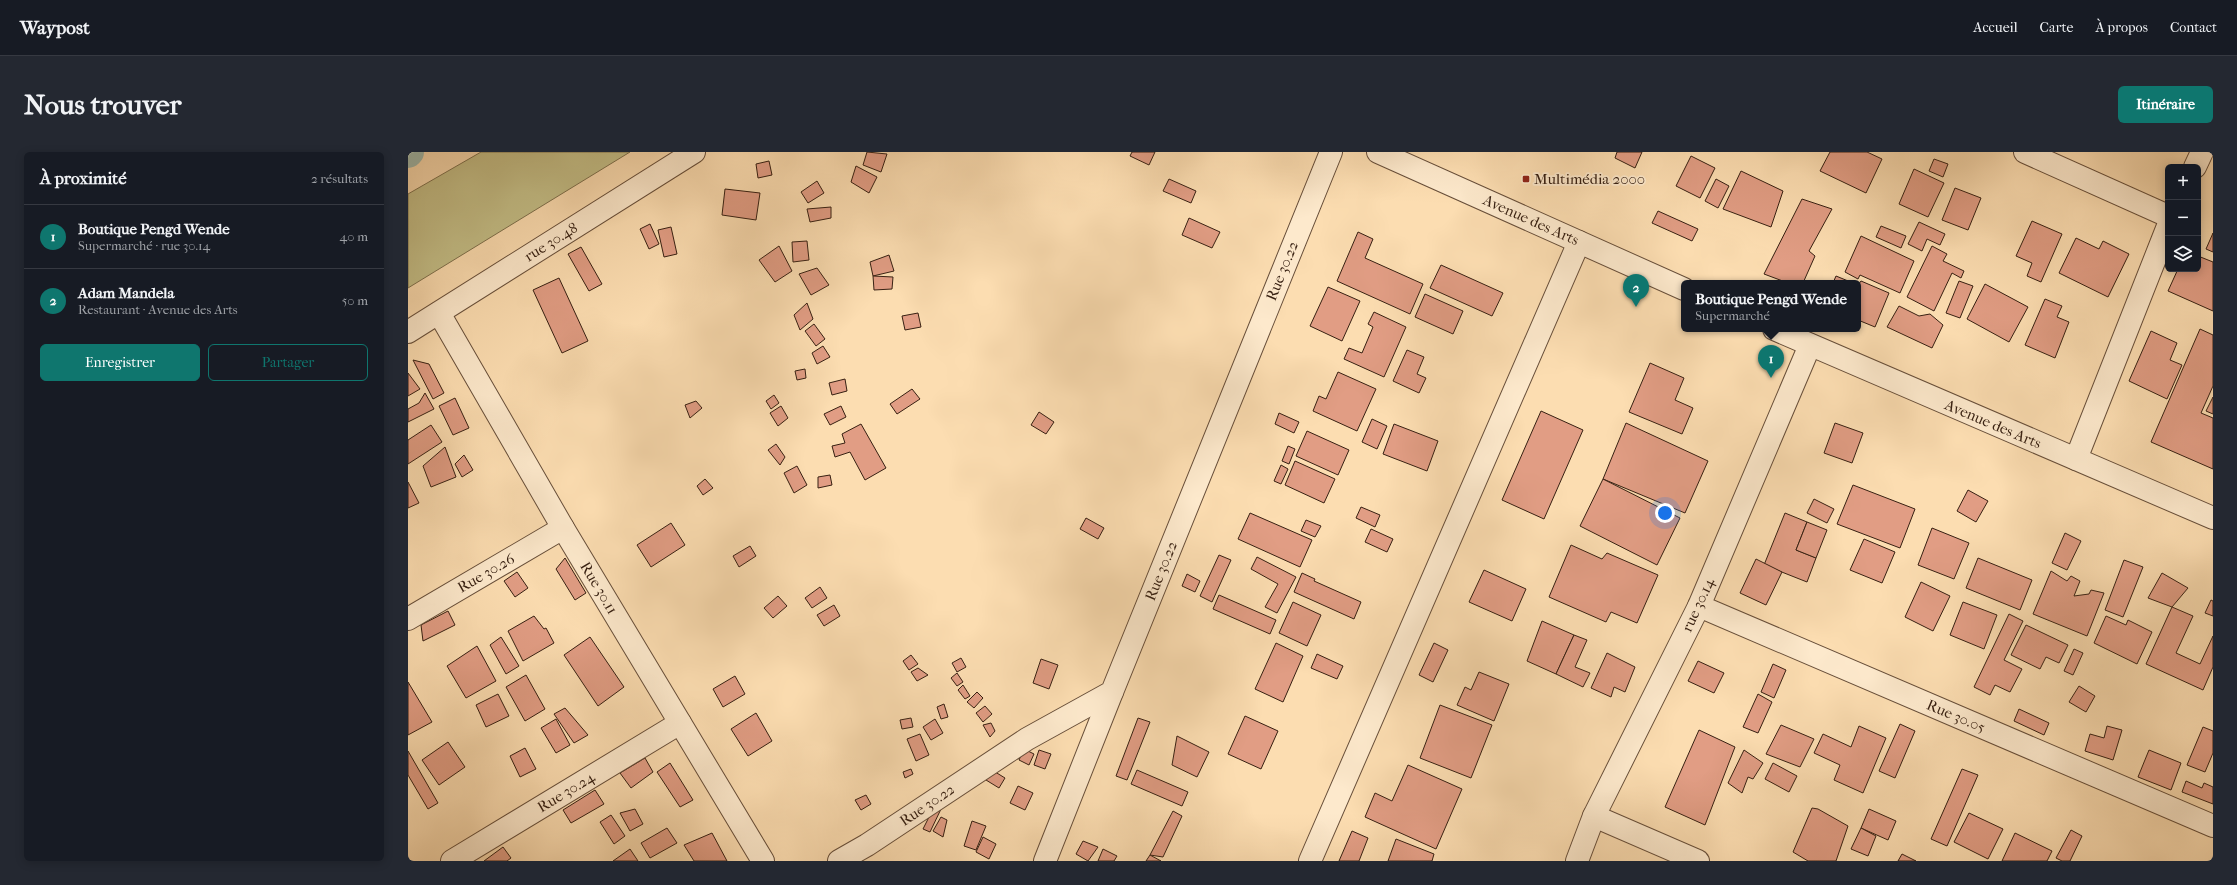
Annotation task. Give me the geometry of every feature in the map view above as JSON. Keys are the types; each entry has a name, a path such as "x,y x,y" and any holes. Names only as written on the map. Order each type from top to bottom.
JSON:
{"street":[{"name":"rue 30.48","path":"408,332 694,152"},
{"name":"Rue 30.22","path":"838,861 867,845 1027,739 1112,692 1330,152"},
{"name":"Avenue des Arts","path":"1378,152 1681,288"},
{"path":"2025,152 2165,215"},
{"path":"2196,164 2202,152"},
{"path":"2076,459 2165,234"},
{"path":"1310,861 1579,242"},
{"name":"Rue 30.11","path":"439,313 563,528 763,861"},
{"name":"Avenue des Arts","path":"1781,332 2213,518"},
{"name":"rue 30.14","path":"1577,861 1594,816 1699,606 1810,345"},
{"name":"Rue 30.26","path":"408,619 563,528"},
{"name":"Rue 30.05","path":"1699,606 2213,826"},
{"path":"1045,861 1112,692"},
{"name":"Rue 30.24","path":"452,861 680,723"},
{"path":"1594,816 1698,861"}],"shaded area":[{"path":"481,152 630,152 408,288 408,194"}],"building":[{"path":"867,152 887,154 881,172 863,165"},
{"path":"1132,152 1155,152 1149,165 1130,156"},
{"path":"1617,152 1642,152 1635,168 1615,158"},
{"path":"1830,152 1867,152 1882,159 1866,193 1820,171"},
{"path":"1691,156 1715,168 1700,198 1676,186"},
{"path":"1934,159 1948,164 1943,177 1929,171"},
{"path":"769,161 772,175 758,178 756,164"},
{"path":"856,166 877,177 869,193 851,182"},
{"path":"1914,169 1944,183 1928,217 1899,204"},
{"path":"1741,171 1783,191 1771,227 1723,209"},
{"path":"1169,179 1196,191 1191,203 1163,191"},
{"path":"1716,179 1729,186 1718,208 1705,201"},
{"path":"817,181 824,193 808,203 801,192"},
{"path":"1955,188 1981,198 1968,230 1942,220"},
{"path":"725,189 760,193 756,220 722,215"},
{"path":"1802,199 1832,209 1809,251 1815,256 1804,280 1780,280 1764,274"},
{"path":"831,207 831,218 810,222 807,209"},
{"path":"1658,211 1698,229 1692,241 1652,223"},
{"path":"1189,218 1220,232 1212,248 1182,235"},
{"path":"2032,221 2062,234 2041,282 2027,276 2032,263 2016,256"},
{"path":"1919,222 1945,234 1940,245 1927,239 1922,251 1908,244"},
{"path":"650,224 659,244 649,249 640,229"},
{"path":"1881,226 1906,236 1901,248 1876,237"},
{"path":"671,227 677,254 664,257 658,230"},
{"path":"1358,232 1373,239 1365,258 1423,284 1410,314 1337,281"},
{"path":"2213,233 2213,252 2206,249"},
{"path":"1861,236 1914,261 1900,293 1860,275 1858,279 1845,272"},
{"path":"2076,238 2099,249 2103,241 2129,254 2108,297 2059,273"},
{"path":"807,241 809,260 793,262 792,242"},
{"path":"779,246 792,271 775,282 759,260"},
{"path":"1932,246 1947,254 1943,261 1964,271 1961,278 1952,273 1934,311 1907,297"},
{"path":"581,247 602,284 589,291 568,254"},
{"path":"889,255 894,271 873,276 870,262"},
{"path":"2201,257 2213,262 2213,311 2168,291 2177,272 2201,272"},
{"path":"1441,265 1503,293 1492,316 1430,288"},
{"path":"817,268 829,285 811,295 799,274"},
{"path":"873,276 893,277 892,289 874,290"},
{"path":"1836,276 1846,280 1834,280"},
{"path":"559,278 588,341 562,353 533,290"},
{"path":"1861,281 1889,293 1875,327 1861,321"},
{"path":"1959,281 1973,286 1960,318 1946,313"},
{"path":"1985,284 2028,307 2009,342 1967,319"},
{"path":"1328,287 1360,301 1342,341 1310,326"},
{"path":"1425,294 1463,311 1453,334 1415,317"},
{"path":"2045,299 2062,306 2057,317 2069,322 2055,358 2025,345"},
{"path":"807,303 813,319 800,330 794,315"},
{"path":"1899,306 1919,316 1930,314 1943,325 1932,348 1887,327"},
{"path":"1374,312 1406,327 1384,377 1344,359 1349,348 1362,353 1373,327 1368,324"},
{"path":"918,313 921,327 905,330 902,316"},
{"path":"814,324 825,339 816,346 805,331"},
{"path":"2200,329 2213,335 2213,386 2201,413 2213,418 2213,469 2151,442"},
{"path":"2151,331 2177,343 2170,360 2182,365 2167,399 2129,381"},
{"path":"823,346 830,357 817,364 812,353"},
{"path":"1407,350 1424,357 1417,374 1426,378 1419,393 1393,381"},
{"path":"413,360 429,364 444,393 433,399"},
{"path":"1650,363 1684,378 1675,400 1693,408 1682,434 1629,412"},
{"path":"805,369 806,378 797,380 795,371"},
{"path":"1338,372 1376,389 1357,431 1313,411 1319,396 1326,399"},
{"path":"408,373 420,389 408,396"},
{"path":"845,379 847,391 832,395 829,383"},
{"path":"912,389 920,399 897,414 890,404"},
{"path":"425,393 434,409 408,422 408,409 419,403"},
{"path":"774,395 779,403 771,409 766,401"},
{"path":"2213,397 2213,414 2206,411"},
{"path":"455,398 469,428 453,435 439,406"},
{"path":"696,401 702,408 690,418 685,405"},
{"path":"781,406 788,418 778,426 770,413"},
{"path":"841,406 846,417 830,425 824,414"},
{"path":"1541,411 1583,430 1544,519 1502,500"},
{"path":"1039,412 1054,422 1046,434 1031,425"},
{"path":"1279,413 1299,422 1294,433 1275,424"},
{"path":"1372,419 1387,426 1377,449 1362,442"},
{"path":"1626,423 1708,461 1685,513 1603,479"},
{"path":"1835,423 1863,433 1852,463 1824,453"},
{"path":"861,424 886,468 865,480 850,452 835,457 832,446 845,443 842,434"},
{"path":"1394,424 1438,441 1427,471 1383,454"},
{"path":"431,425 442,442 408,464 408,440"},
{"path":"1307,431 1349,450 1338,475 1296,456"},
{"path":"776,444 785,457 780,465 768,450"},
{"path":"1288,446 1295,449 1289,464 1282,461"},
{"path":"445,447 456,477 431,487 423,466"},
{"path":"464,455 473,470 462,477 455,464"},
{"path":"1295,461 1335,479 1324,503 1285,485"},
{"path":"1281,465 1288,469 1281,484 1274,481"},
{"path":"797,466 807,485 794,493 784,473"},
{"path":"830,475 832,485 818,488 818,477"},
{"path":"705,479 713,488 703,495 697,486"},
{"path":"1603,479 1680,518 1657,565 1580,526"},
{"path":"408,482 419,503 408,508"},
{"path":"1853,485 1915,509 1900,548 1837,524"},
{"path":"1968,490 1988,501 1976,522 1957,511"},
{"path":"1814,499 1834,509 1827,523 1807,513"},
{"path":"1361,507 1380,515 1375,527 1356,518"},
{"path":"1250,513 1312,540 1300,567 1238,539"},
{"path":"1785,513 1807,522 1796,550 1816,558 1807,582 1764,565"},
{"path":"1086,518 1104,528 1098,539 1080,529"},
{"path":"1306,520 1321,526 1315,537 1301,531"},
{"path":"1807,522 1827,530 1816,558 1796,550"},
{"path":"671,523 685,545 651,567 637,545"},
{"path":"1932,528 1969,543 1954,579 1918,565"},
{"path":"1371,529 1393,539 1387,552 1365,542"},
{"path":"2065,533 2081,541 2067,570 2052,563"},
{"path":"1864,539 1895,552 1882,583 1850,570"},
{"path":"1571,545 1602,559 1607,553 1658,575 1637,623 1611,612 1606,622 1549,597"},
{"path":"750,546 756,556 739,567 733,556"},
{"path":"1219,555 1231,560 1212,602 1200,596"},
{"path":"1257,557 1296,577 1277,613 1265,607 1278,584 1251,569"},
{"path":"565,558 586,593 575,600 556,569"},
{"path":"1978,558 2032,580 2020,610 1966,588"},
{"path":"1756,559 1782,572 1766,605 1740,593"},
{"path":"2124,560 2143,567 2123,617 2105,610"},
{"path":"1484,570 1526,589 1512,621 1469,602"},
{"path":"2051,571 2067,581 2071,576 2080,581 2074,596 2089,594 2091,590 2104,593 2087,636 2033,614"},
{"path":"517,572 528,588 515,597 504,581"},
{"path":"1302,573 1315,579 1314,581 1361,602 1354,619 1294,592"},
{"path":"2162,573 2188,588 2172,607 2148,598"},
{"path":"1187,574 1200,581 1195,592 1182,586"},
{"path":"1921,582 1950,596 1933,631 1905,617"},
{"path":"820,587 827,598 812,608 805,598"},
{"path":"1219,595 1276,620 1270,634 1213,609"},
{"path":"778,596 787,606 773,618 764,608"},
{"path":"2211,600 2213,601 2213,616 2205,613"},
{"path":"1293,602 1321,615 1307,646 1279,633"},
{"path":"1963,602 1997,615 1984,649 1950,635"},
{"path":"834,605 840,616 824,626 817,615"},
{"path":"2172,607 2193,616 2176,653 2200,664 2213,636 2213,667 2203,690 2146,664"},
{"path":"448,611 455,625 423,641 421,625"},
{"path":"2009,614 2023,621 2004,660 2022,669 2010,692 1995,685 1990,695 1974,687"},
{"path":"534,616 544,629 546,628 554,643 523,661 508,631"},
{"path":"2106,616 2126,625 2128,620 2152,632 2137,664 2094,643"},
{"path":"1542,621 1574,635 1556,674 1527,661"},
{"path":"2026,625 2068,645 2059,663 2046,657 2040,669 2011,655"},
{"path":"1574,635 1587,640 1575,667 1590,673 1583,687 1556,674"},
{"path":"501,637 519,666 506,674 490,645"},
{"path":"590,637 624,687 598,706 564,655"},
{"path":"1276,643 1303,656 1283,702 1255,689"},
{"path":"1434,643 1448,650 1433,682 1419,675"},
{"path":"477,646 496,681 466,698 447,666"},
{"path":"2074,649 2083,653 2073,675 2064,671"},
{"path":"1607,653 1635,667 1625,692 1614,687 1611,697 1591,688"},
{"path":"1317,654 1343,666 1337,679 1311,668"},
{"path":"911,655 918,664 909,670 903,661"},
{"path":"961,658 966,667 957,672 952,663"},
{"path":"1041,659 1058,665 1049,689 1033,683"},
{"path":"1698,661 1724,673 1714,693 1688,681"},
{"path":"1773,664 1786,670 1774,698 1761,692"},
{"path":"918,668 928,675 917,681 911,672"},
{"path":"1479,672 1509,684 1494,721 1457,705 1465,687 1471,690"},
{"path":"957,673 963,682 957,686 951,678"},
{"path":"526,675 545,709 525,721 506,687"},
{"path":"735,676 745,694 723,707 713,689"},
{"path":"408,682 432,722 408,735"},
{"path":"963,685 970,696 965,699 958,690"},
{"path":"2079,686 2095,696 2086,712 2069,702"},
{"path":"977,692 983,698 974,708 967,702"},
{"path":"498,694 509,716 486,727 476,705"},
{"path":"1758,694 1772,702 1758,733 1743,727"},
{"path":"944,704 948,717 941,719 937,707"},
{"path":"1440,705 1492,725 1471,778 1420,758"},
{"path":"985,706 992,714 983,722 976,713"},
{"path":"565,708 588,735 574,743 554,714"},
{"path":"2019,709 2049,723 2044,735 2014,721"},
{"path":"756,713 772,741 748,756 731,729"},
{"path":"1245,716 1278,731 1261,769 1228,754"},
{"path":"911,718 913,727 902,729 900,720"},
{"path":"1138,718 1150,722 1127,780 1116,776"},
{"path":"556,719 570,745 556,753 541,728"},
{"path":"935,719 943,733 931,740 923,727"},
{"path":"991,723 995,731 990,737 983,725"},
{"path":"1900,724 1915,731 1895,778 1879,771"},
{"path":"1781,725 1814,739 1800,767 1766,754"},
{"path":"1859,726 1886,738 1863,793 1834,780 1840,765 1814,753 1823,734 1851,747"},
{"path":"2107,726 2122,730 2113,760 2085,751 2090,734 2104,738"},
{"path":"2203,727 2213,731 2213,753 2205,772 2187,765"},
{"path":"1699,730 1735,747 1705,825 1665,807"},
{"path":"920,734 929,755 916,761 907,739"},
{"path":"1177,736 1209,752 1197,777 1172,765"},
{"path":"448,742 465,767 439,785 422,760"},
{"path":"525,748 536,769 520,777 510,756"},
{"path":"1024,749 1034,754 1029,765 1019,760"},
{"path":"1039,750 1051,754 1045,769 1034,765"},
{"path":"1744,750 1763,763 1753,779 1748,777 1742,793 1728,783"},
{"path":"2149,750 2181,763 2171,790 2138,777"},
{"path":"408,751 438,803 428,809 408,775"},
{"path":"645,758 653,772 631,788 620,773"},
{"path":"670,763 693,800 680,807 657,772"},
{"path":"1773,763 1797,776 1789,792 1765,779"},
{"path":"1408,765 1462,789 1436,849 1365,817 1375,793 1392,801"},
{"path":"911,769 913,774 905,778 903,772"},
{"path":"1962,769 1978,775 1947,846 1931,839"},
{"path":"992,770 1005,778 999,788 986,780"},
{"path":"1137,770 1188,792 1182,806 1131,784"},
{"path":"2186,781 2202,788 2204,783 2213,787 2213,804 2182,792"},
{"path":"1018,786 1033,793 1025,810 1010,803"},
{"path":"595,790 604,804 571,823 563,810"},
{"path":"866,795 871,804 861,810 855,800"},
{"path":"1812,808 1818,809 1848,826 1836,861 1808,861 1793,852"},
{"path":"635,809 643,824 630,831 620,813"},
{"path":"941,809 930,832 923,829 930,815"},
{"path":"1869,809 1896,821 1888,840 1861,828"},
{"path":"1173,811 1182,816 1163,857 1150,855"},
{"path":"1969,813 2003,829 1988,859 1954,842"},
{"path":"611,815 625,836 614,844 600,822"},
{"path":"941,817 947,820 943,837 933,831"},
{"path":"972,821 986,826 976,850 964,846"},
{"path":"667,828 677,843 650,858 641,843"},
{"path":"1861,828 1876,836 1868,856 1851,849"},
{"path":"2071,830 2082,836 2070,861 2062,861 2056,858"},
{"path":"1352,831 1368,838 1359,861 1339,861"},
{"path":"712,833 727,861 694,861 684,845"},
{"path":"2015,833 2052,851 2047,861 2002,861"},
{"path":"983,837 996,844 989,859 976,852"},
{"path":"1396,839 1434,854 1432,861 1388,861"},
{"path":"1083,841 1098,847 1088,861 1076,854"},
{"path":"503,847 511,858 507,861 484,861"},
{"path":"630,849 638,861 613,861"},
{"path":"1103,849 1117,856 1114,861 1098,861"},
{"path":"1902,854 1916,861 1898,861"},
{"path":"1150,855 1161,861 1146,861"}],"place":[{"name":"Multimédia 2000","path":"1526,179"},
{"name":"Adam Mandela","path":"1636,307"},
{"name":"Boutique Pengd Wende","path":"1771,378"}]}
